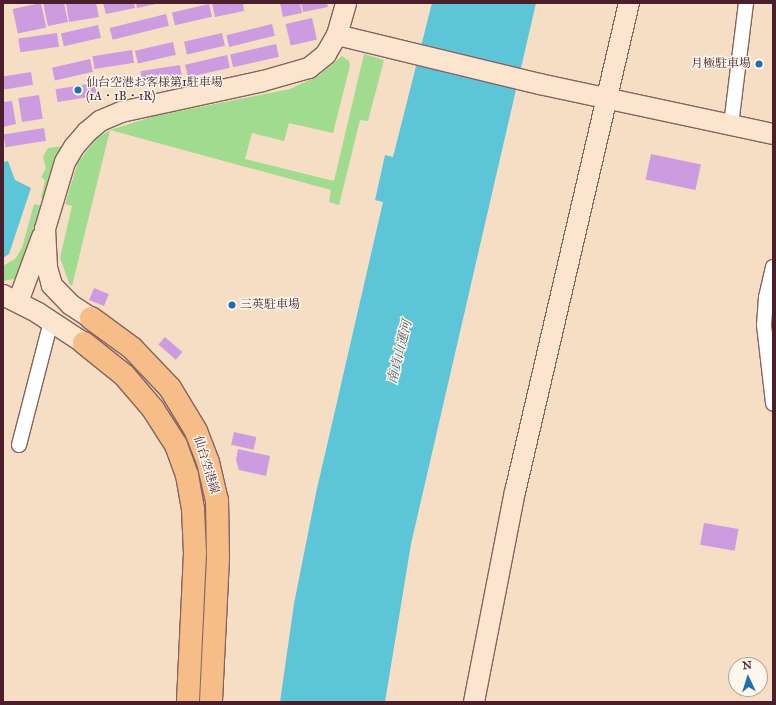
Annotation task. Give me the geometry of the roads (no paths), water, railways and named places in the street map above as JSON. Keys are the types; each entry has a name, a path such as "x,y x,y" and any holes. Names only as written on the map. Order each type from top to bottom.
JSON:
{"main road":[{"name":"仙台空港線","path":"92,318 132,348 163,380 196,431 211,474 217,500 218,558 211,702"},
{"name":"仙台空港線","path":"84,343 124,375 141,396 176,445 188,481 193,509 195,553 188,702"}],"street":[{"path":"84,343 51,321 10,298 45,229 65,162 86,132 100,121 121,112 263,81 309,68 326,54 337,35 346,3"},
{"path":"474,702 515,492 629,3"},
{"path":"731,126 746,3"},
{"path":"337,35 540,84 773,134"},
{"path":"45,229 47,267 52,285 71,305 92,318"},
{"path":"773,267 766,297 764,325 771,371 773,403"},
{"path":"18,445 51,321"},
{"path":"141,396 163,380"},
{"path":"188,481 211,474"}],"water":[{"name":"南貞山運河","path":"432,3 536,3 411,544 385,702 280,702 294,604 316,493 383,202 375,200 385,155 393,157"},
{"path":"8,161 15,180 31,188 9,254 3,258 3,162"}],"place":[{"name":"月極駐車場","path":"759,64"},
{"name":"仙台空港お客様第1駐車場 (1A・1B・1R)","path":"78,90"},
{"name":"三英駐車場","path":"232,305"}]}
